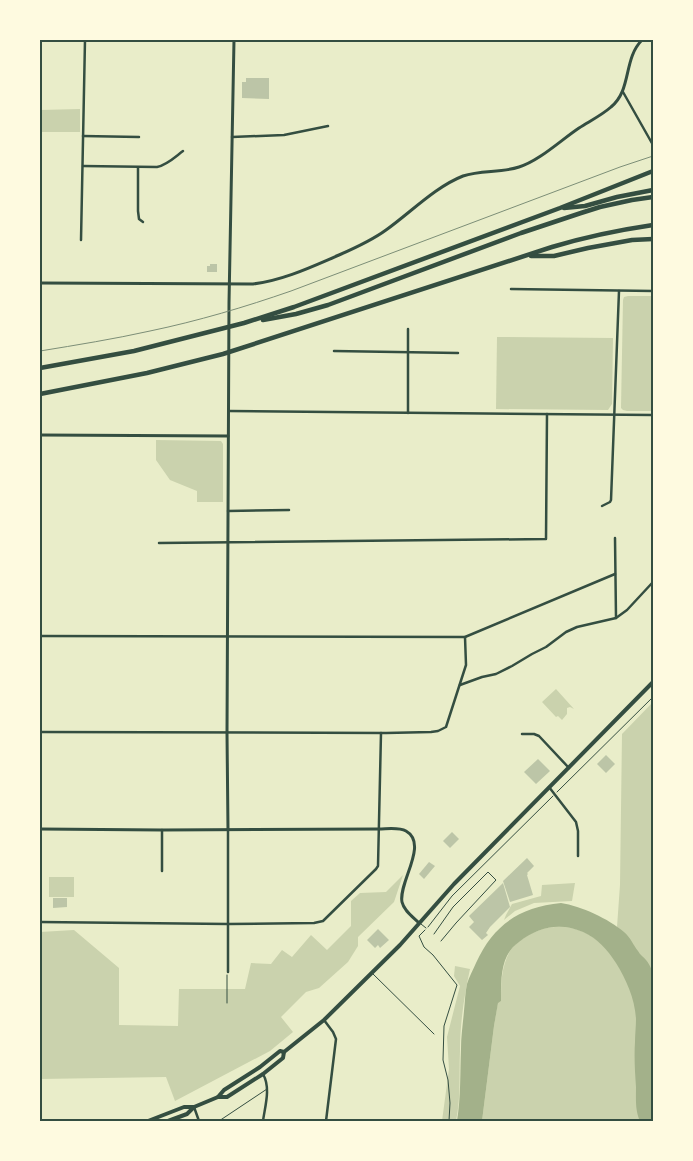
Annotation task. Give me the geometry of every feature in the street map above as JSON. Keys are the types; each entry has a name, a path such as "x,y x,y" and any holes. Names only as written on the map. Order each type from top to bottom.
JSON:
{"highway":[{"path":"40,366 134,351 244,323 324,297 560,208 653,170"},
{"path":"629,181 653,174"},
{"path":"560,208 585,206 653,190"},
{"path":"244,323 296,314 328,305 521,233 581,213 609,205 653,197"},
{"path":"40,394 138,375 223,354 552,247 583,238 653,225"},
{"path":"527,256 554,256 632,240 653,239"}],"main road":[{"path":"218,1097 224,1090 260,1067 280,1051 284,1052 324,1020 400,945 454,884 653,682"},
{"path":"168,1121 187,1114 194,1107 218,1097 227,1097 284,1058 284,1052"},
{"path":"148,1121 184,1107 194,1107"}],"street":[{"path":"81,240 85,40"},
{"path":"228,972 228,303 234,40"},
{"path":"40,283 253,284 269,282 308,269 364,244 384,232 439,190 464,176 510,169 528,164 611,107 623,92 634,51 642,40"},
{"path":"623,92 653,145"},
{"path":"232,136 284,135 328,126"},
{"path":"83,136 139,137"},
{"path":"83,166 138,168 161,166 183,151"},
{"path":"138,168 138,211 142,222"},
{"path":"511,289 653,291"},
{"path":"602,506 611,500 619,291"},
{"path":"408,329 408,413"},
{"path":"334,352 458,353"},
{"path":"228,412 653,415"},
{"path":"159,543 546,539 547,414"},
{"path":"40,435 228,436"},
{"path":"228,511 290,510"},
{"path":"616,538 616,618"},
{"path":"40,636 465,637 615,574"},
{"path":"459,685 496,674 546,647 566,632 577,627 616,618 628,609 653,582"},
{"path":"40,732 438,732 448,723 466,665 465,637"},
{"path":"40,922 228,924 319,922 326,918 376,870 379,862 378,829 381,732"},
{"path":"522,734 539,736 569,768"},
{"path":"549,787 576,822 578,856"},
{"path":"40,829 400,830 408,833 413,841 414,852 402,892 402,903 407,911 420,923"},
{"path":"162,830 162,871"},
{"path":"324,1020 336,1039 326,1121"},
{"path":"263,1074 268,1088 263,1121"},
{"path":"194,1107 199,1121"}],"lane":[{"path":"434,934 453,907 488,872 496,880 441,941"},
{"path":"420,923 426,928"},
{"path":"372,972 434,1034"},
{"path":"219,1121 268,1088"}],"path":[{"path":"430,924 452,896 653,697"},
{"path":"423,932 419,936 424,947 433,955 457,985 444,1026 442,1060 448,1080 449,1121"},
{"path":"228,972 226,977 228,1003"}],"shaded area":[{"path":"80,109 80,132 40,132 40,110"},
{"path":"653,296 653,411 627,411 621,408 623,300 624,297"},
{"path":"497,337 613,338 612,404 608,410 496,409"},
{"path":"156,440 221,441 223,444 223,502 197,502 197,491 170,480 156,460"},
{"path":"556,689 574,709 567,708 567,714 562,720 558,716 556,717 542,702"},
{"path":"653,702 653,1121 482,1121 494,1026 498,1002 501,1001 502,976 511,949 533,933 552,927 572,928 599,942 617,927 620,885 622,734"},
{"path":"403,875 394,902 358,937 358,946 348,962 319,988 306,992 281,1017 293,1032 270,1051 175,1101 166,1077 40,1079 40,932 74,930 119,968 119,1025 178,1026 179,989 245,989 251,963 271,964 282,950 292,957 311,935 327,950 351,926 351,901 360,893 386,892"},
{"path":"49,877 74,877 74,897 49,897"},
{"path":"575,883 572,901 534,903 515,911 504,920 512,904 541,896 542,885"},
{"path":"561,903 586,910 618,927 648,962 652,970 653,1121 640,1121 637,1113 636,1019 632,997 623,976 609,953 593,938 574,929 558,927 542,930 526,937 513,947 508,954 503,969 501,1001 498,1003 494,1026 482,1121 457,1121 460,1094 461,1039 466,991 476,963 491,938 510,920 533,909"},
{"path":"455,966 470,969 464,1000 460,1041 458,1112 456,1121 442,1121 449,1069 447,1037 460,986 454,976"}],"building":[{"path":"246,78 269,78 269,99 242,98 242,82 246,82"},
{"path":"210,264 217,264 217,272 207,272 207,266 210,266"},
{"path":"606,755 615,764 606,773 597,764"},
{"path":"538,759 550,771 536,784 524,772"},
{"path":"452,832 459,839 450,848 443,841"},
{"path":"527,858 534,866 527,873 533,895 510,902 503,881"},
{"path":"429,862 435,866 424,879 419,874"},
{"path":"503,883 510,907 490,927 486,933 488,935 482,940 469,927 474,922 469,916"},
{"path":"53,898 67,898 67,907 53,908"},
{"path":"378,929 389,940 380,948 378,945 375,948 367,940"}],"tram line":[{"path":"40,351 168,327 256,303 653,156"}]}
